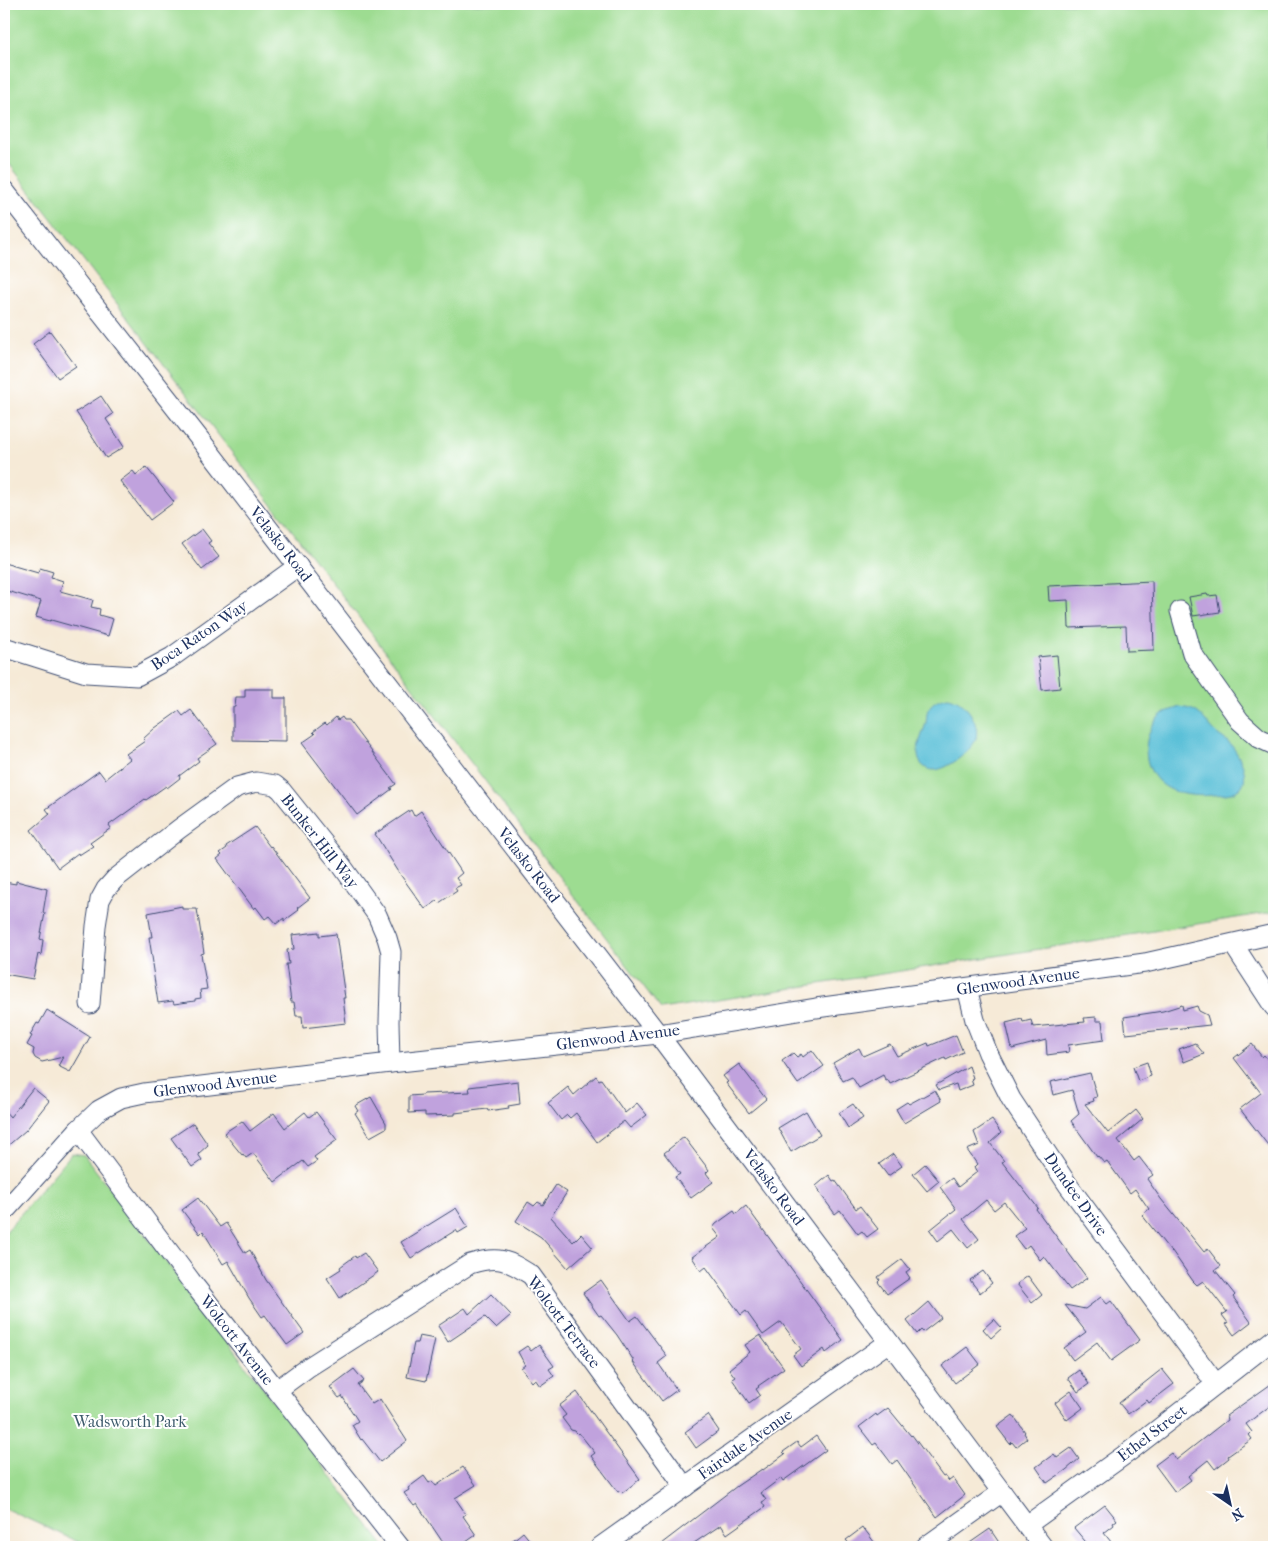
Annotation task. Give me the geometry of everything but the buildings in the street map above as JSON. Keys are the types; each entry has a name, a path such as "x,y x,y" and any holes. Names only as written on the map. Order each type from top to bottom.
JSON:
{"street":[{"name":"Velasko Road","path":"4,190 298,566 658,1034 1043,1547"},
{"name":"Boca Raton Way","path":"4,647 86,674 137,676 172,657 298,566"},
{"path":"1180,611 1192,653 1213,683 1240,721 1259,738 1274,744"},
{"name":"Bunker Hill Way","path":"90,1004 96,926 100,900 106,889 115,879 179,829 237,787 256,782 274,785 281,790 342,866 376,915 387,938 391,952 390,1063"},
{"name":"Glenwood Avenue","path":"4,1212 78,1130 99,1110 121,1098 144,1093 390,1063 658,1034 816,1008 1145,963 1274,934"},
{"path":"1233,944 1274,1007"},
{"name":"Dundee Drive","path":"967,988 975,1020 988,1053 1012,1099 1068,1185 1216,1384"},
{"name":"Wolcott Avenue","path":"78,1130 191,1281 400,1547"},
{"name":"Wolcott Terrace","path":"277,1390 307,1368 470,1264 483,1260 509,1261 531,1274 684,1486"},
{"name":"Ethel Street","path":"1027,1525 1130,1450 1274,1339"},
{"name":"Fairdale Avenue","path":"600,1547 890,1342"},
{"path":"924,1547 1002,1492"}],"green space":[{"path":"4,4 1274,4 1274,912 661,1009 4,157"},
{"name":"Wadsworth Park","path":"72,1153 84,1155 385,1547 89,1547 4,1508 4,1234"}],"water":[{"path":"948,697 960,702 971,714 977,735 972,746 961,757 946,767 932,770 921,764 918,753 920,741 928,710 935,702"},
{"path":"1180,707 1192,710 1200,715 1236,752 1243,767 1244,781 1235,792 1203,796 1188,795 1166,787 1152,773 1146,756 1146,746 1152,727 1162,715"}]}
